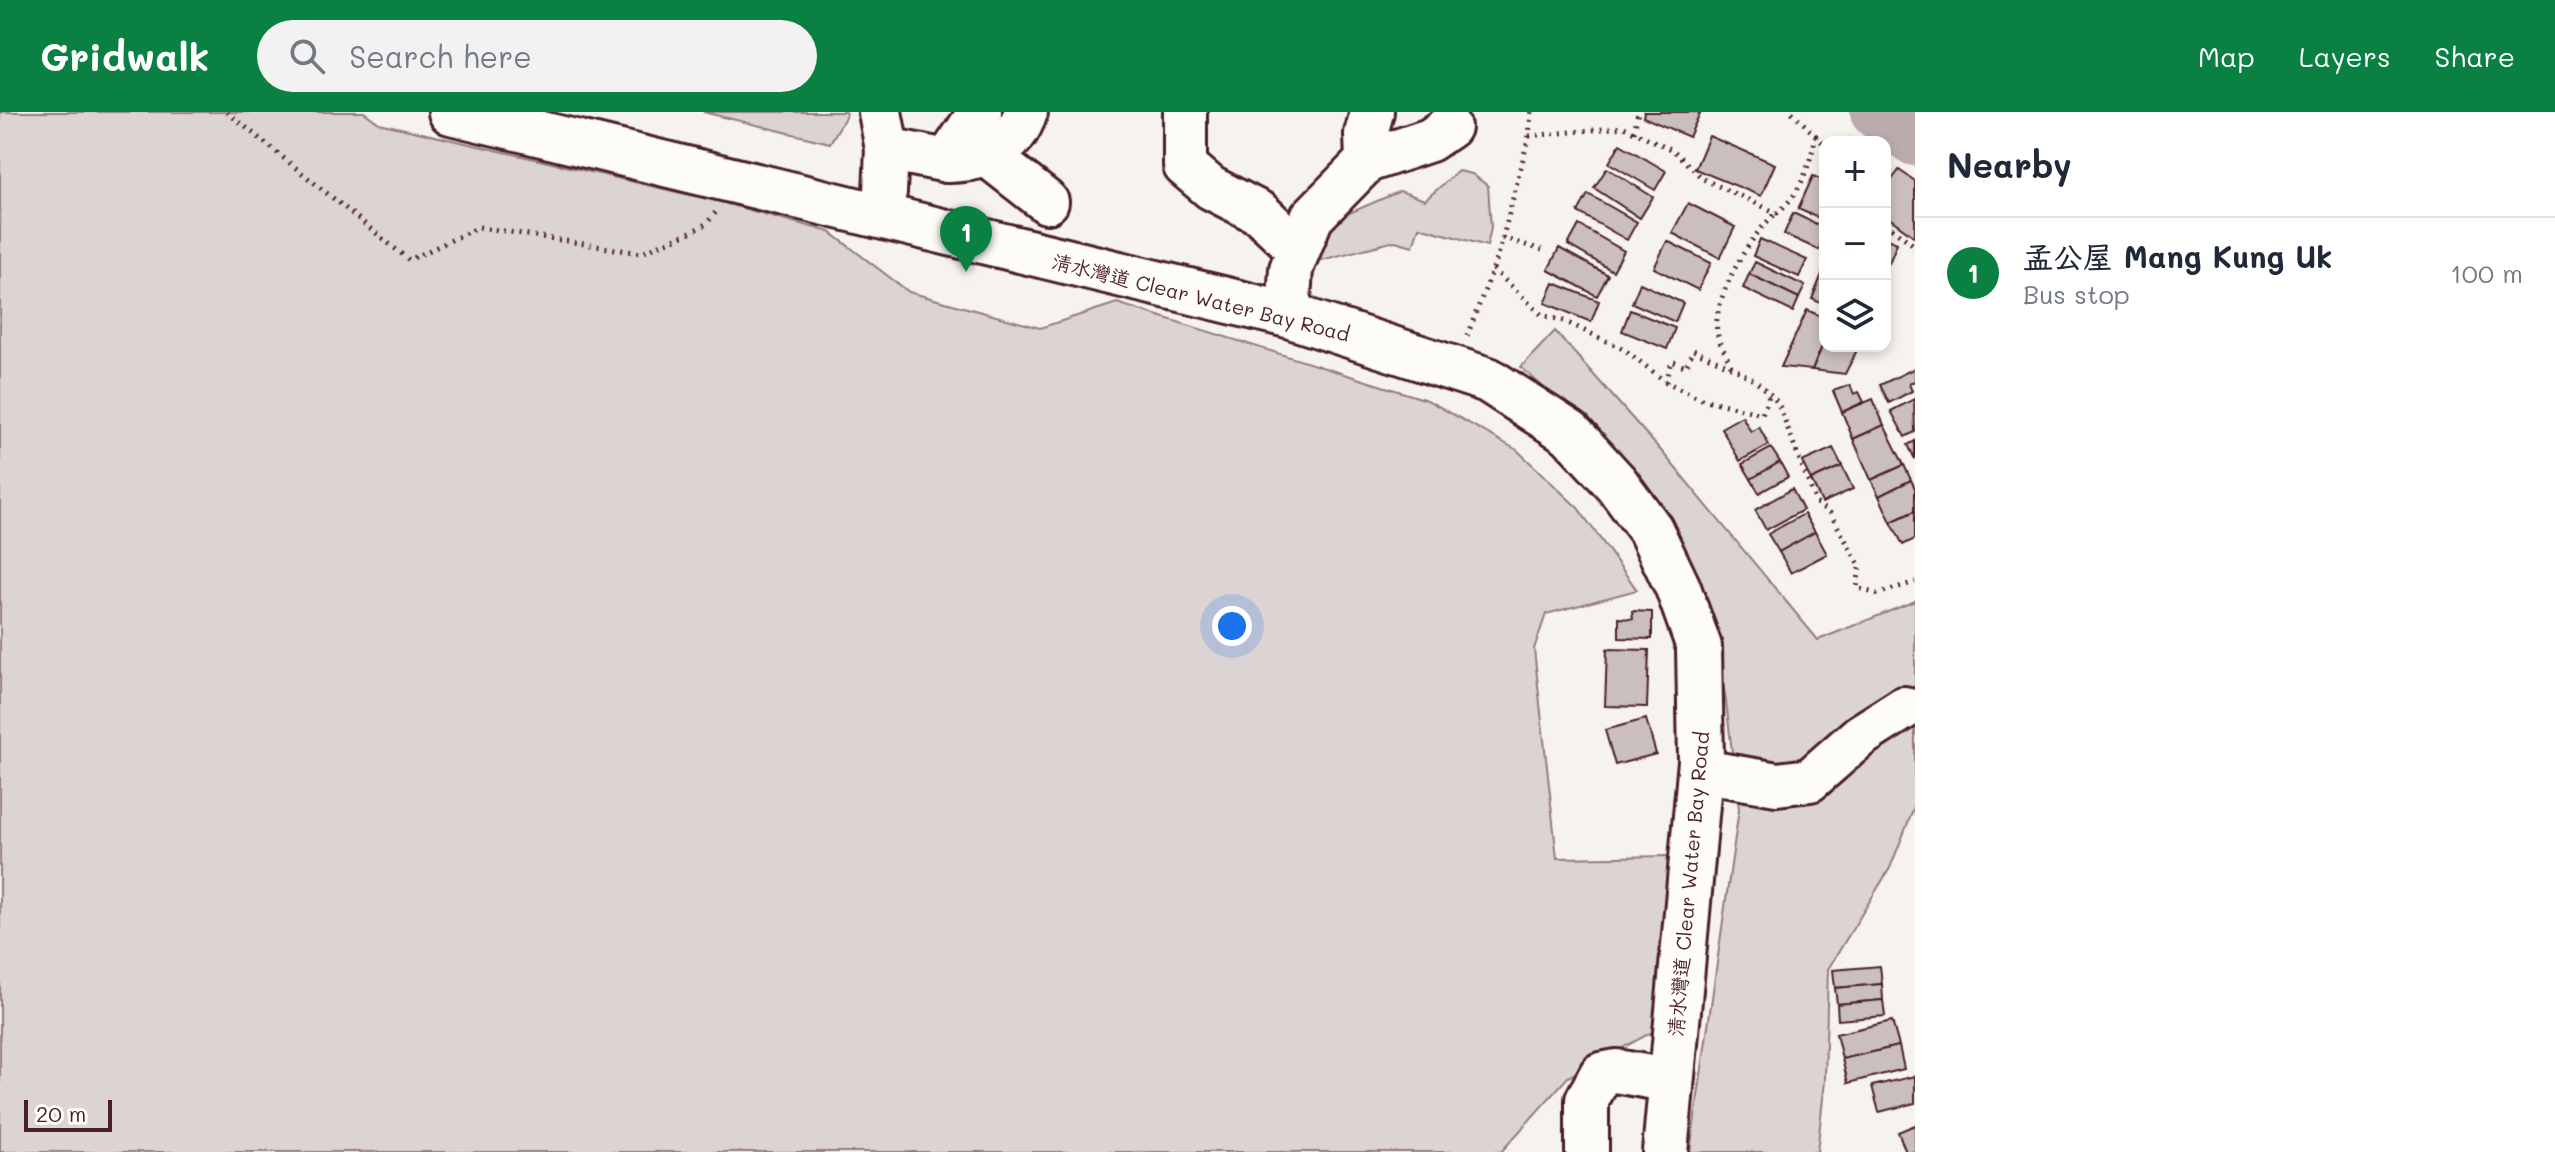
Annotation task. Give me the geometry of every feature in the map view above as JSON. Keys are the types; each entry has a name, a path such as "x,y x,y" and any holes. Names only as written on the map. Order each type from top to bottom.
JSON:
{"main road":[{"name":"清水灣道 Clear Water Bay Road","path":"451,112 1288,315 1488,380 1570,433 1616,483 1650,529 1678,588 1699,647 1701,771 1665,1152"}],"street":[{"path":"967,158 980,112"},
{"path":"967,158 1003,149 1020,128 1026,112"},
{"path":"1185,112 1185,166 1211,188 1260,213 1298,249"},
{"path":"1367,161 1366,134 1372,112"},
{"path":"1288,315 1291,269 1312,217 1367,161 1430,140 1449,127"},
{"path":"879,214 885,192 884,131 967,158 1047,202"},
{"path":"1701,771 1777,784 1810,780 1860,736 1904,708"},
{"path":"1587,1152 1587,1100 1601,1074 1616,1071 1672,1081"}],"path":[{"path":"227,112 409,260 479,227 640,253 706,224 746,182"},
{"path":"1455,367 1493,269 1529,136 1531,112"},
{"path":"1634,132 1638,112"},
{"path":"1792,112 1819,139"},
{"path":"1529,136 1624,127 1673,150 1703,179 1777,213"},
{"path":"1731,366 1716,332 1718,314 1748,244 1761,224 1791,202 1808,170 1816,136"},
{"path":"1891,228 1915,246"},
{"path":"1502,238 1542,250"},
{"path":"1493,269 1542,315 1564,321 1625,350 1666,382 1702,399 1762,414 1770,392"},
{"path":"1666,382 1672,361 1686,367 1693,350 1731,366 1770,392 1779,405 1816,503 1830,513 1860,566 1857,588 1877,594 1915,582"}],"shaded area":[{"path":"0,112 364,112 379,123 720,202 830,232 909,292 1040,328 1117,303 1427,400 1517,450 1578,508 1637,590 1546,614 1534,649 1557,858 1668,856 1660,1028 1568,1077 1501,1152 0,1152"},
{"path":"703,112 846,112 847,114 830,143"},
{"path":"1458,171 1472,174 1488,186 1491,228 1487,246 1419,227 1413,246 1395,241 1310,263 1315,228 1400,191 1425,200"},
{"path":"1555,331 1663,453 1818,640 1915,601 1915,805 1890,868 1828,969 1825,1081 1817,1152 1690,1152 1739,809 1725,694 1695,578 1625,462 1521,367"}],"building":[{"path":"1644,112 1700,113 1689,137 1643,117"},
{"path":"1709,136 1775,164 1761,196 1695,169"},
{"path":"1620,144 1666,171 1655,190 1609,163"},
{"path":"1607,168 1653,197 1640,218 1594,188"},
{"path":"1899,170 1915,181 1915,237 1891,219 1891,181"},
{"path":"1813,176 1819,178 1819,218 1798,209"},
{"path":"1588,194 1637,222 1627,240 1578,212"},
{"path":"1688,203 1735,227 1720,258 1672,233"},
{"path":"1793,213 1819,225 1819,250 1784,234"},
{"path":"1579,225 1624,251 1613,271 1568,245"},
{"path":"1760,239 1807,260 1799,277 1753,256"},
{"path":"1891,240 1897,243 1891,258"},
{"path":"1667,241 1711,263 1698,290 1654,268"},
{"path":"1559,248 1608,275 1597,296 1548,270"},
{"path":"1755,262 1805,286 1799,298 1749,274"},
{"path":"1749,274 1799,298 1793,312 1743,288"},
{"path":"1819,282 1819,302 1812,299"},
{"path":"1554,283 1599,301 1591,322 1545,303"},
{"path":"1640,283 1683,303 1675,322 1632,303"},
{"path":"1630,310 1675,328 1667,349 1622,331"},
{"path":"1807,310 1819,315 1820,352 1812,370 1781,367"},
{"path":"1820,352 1856,352 1845,374 1812,370"},
{"path":"1915,368 1915,381 1909,384 1912,391 1889,403 1880,385"},
{"path":"1850,385 1854,394 1859,392 1864,402 1842,412 1833,391"},
{"path":"1873,399 1884,425 1853,439 1842,412"},
{"path":"1914,399 1915,432 1905,437 1891,411"},
{"path":"1742,416 1751,432 1759,427 1769,445 1740,461 1721,428"},
{"path":"1884,425 1904,465 1871,480 1853,439"},
{"path":"1915,441 1915,459 1908,445"},
{"path":"1771,448 1780,462 1751,479 1742,464"},
{"path":"1833,448 1842,466 1811,480 1802,462"},
{"path":"1780,462 1788,477 1759,493 1751,479"},
{"path":"1904,465 1911,480 1879,496 1871,480"},
{"path":"1842,466 1853,489 1822,503 1811,480"},
{"path":"1911,480 1915,488 1915,511 1891,522 1879,496"},
{"path":"1792,489 1803,510 1766,530 1755,510"},
{"path":"1915,511 1915,539 1903,545 1891,522"},
{"path":"1804,514 1815,532 1779,552 1768,534"},
{"path":"1815,532 1827,554 1791,573 1779,552"},
{"path":"1632,611 1652,612 1652,639 1619,638 1619,618 1633,619"},
{"path":"1607,649 1649,650 1647,707 1605,706"},
{"path":"1646,719 1656,754 1615,765 1605,730"},
{"path":"1880,966 1882,984 1835,988 1833,970"},
{"path":"1882,984 1883,1000 1837,1004 1835,988"},
{"path":"1883,1000 1885,1016 1838,1020 1837,1004"},
{"path":"1892,1021 1899,1046 1842,1059 1836,1034"},
{"path":"1899,1046 1904,1069 1848,1083 1842,1059"},
{"path":"1915,1076 1915,1103 1879,1112 1872,1086"},
{"path":"1915,1125 1915,1152 1906,1152 1898,1132"}],"waterway":[{"path":"1877,112 1915,139"}],"place":[{"name":"孟公屋 Mang Kung Uk","path":"966,272"}]}
